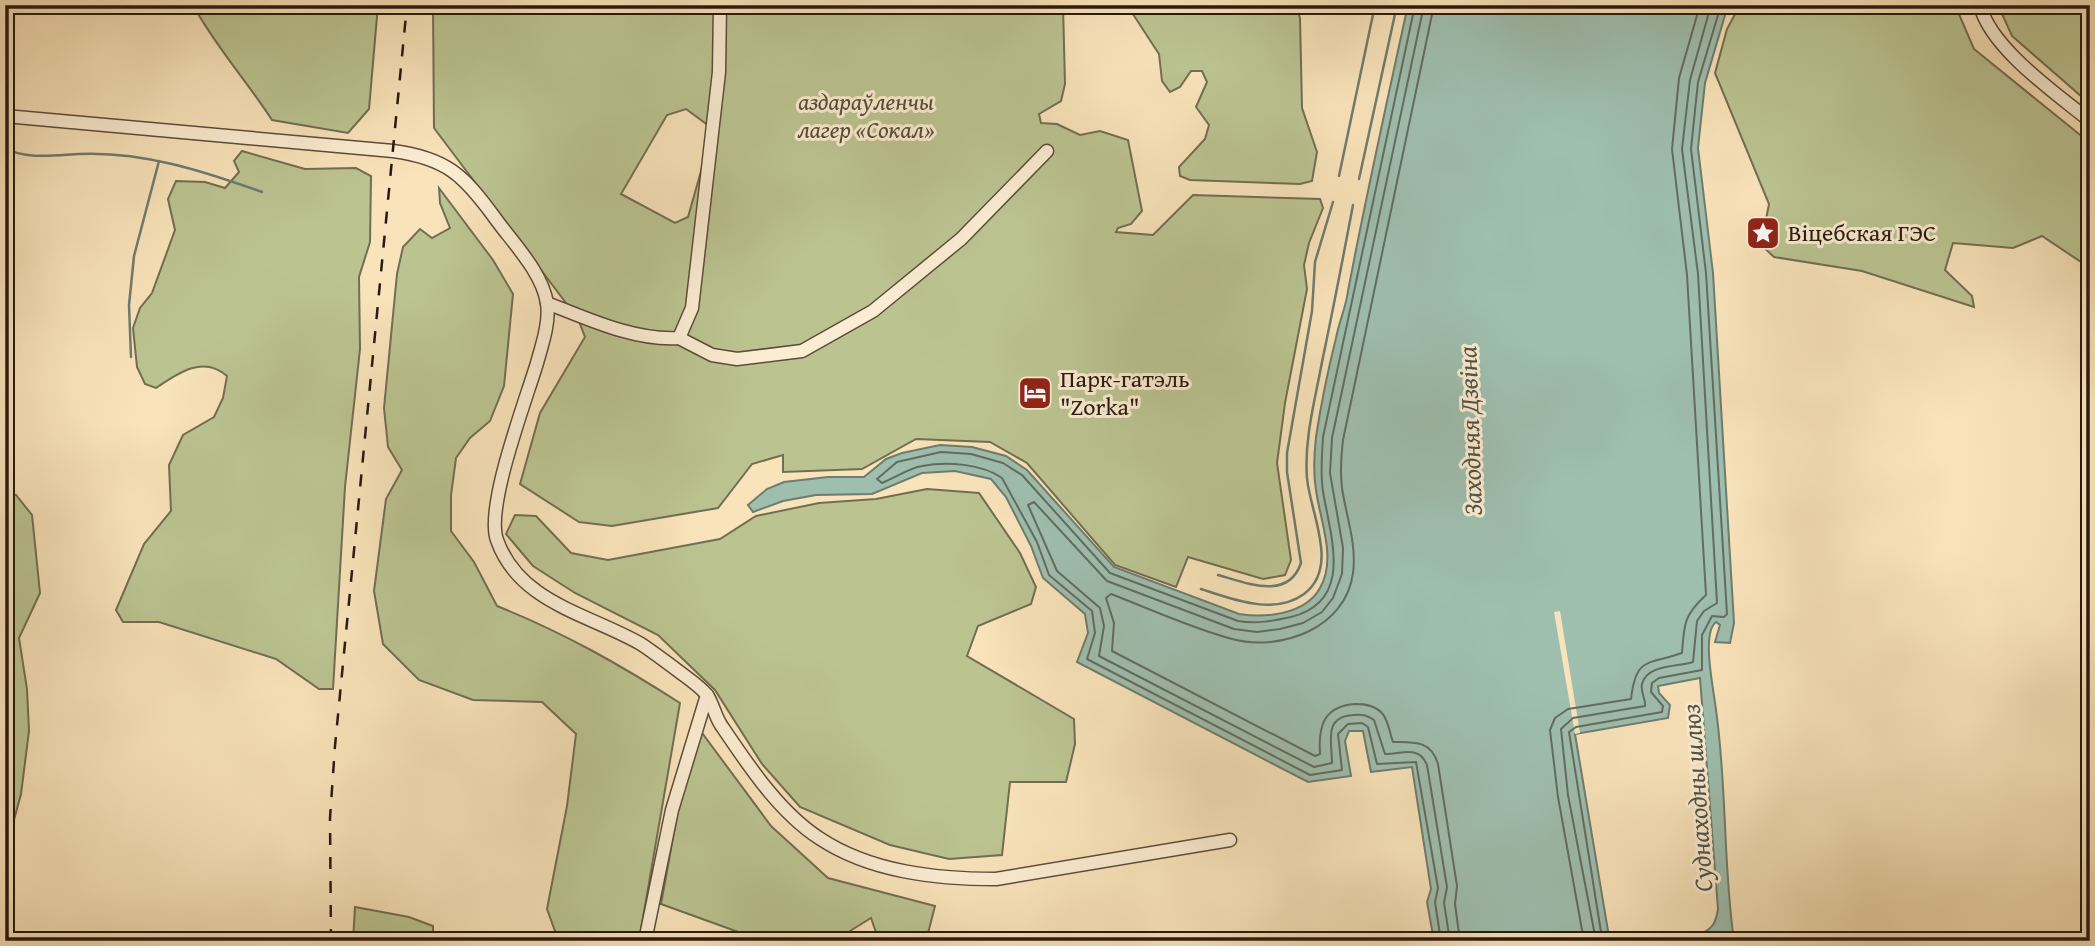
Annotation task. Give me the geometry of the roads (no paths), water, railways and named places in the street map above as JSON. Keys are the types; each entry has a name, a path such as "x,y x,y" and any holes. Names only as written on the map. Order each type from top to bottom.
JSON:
{"street":[{"path":"679,338 692,309 719,72 720,5"},
{"path":"1980,5 1982,15 2001,44 2090,121"},
{"path":"5,116 425,155 454,171 492,214 534,271 547,303 545,334 496,502 496,537 510,569 525,585 555,603 640,644 707,695 719,722 743,756 795,818 819,839 853,855 901,871 961,879 996,879 1230,840"},
{"path":"547,303 605,325 662,339 679,338 712,355 737,359 802,351 873,311 922,271 961,239 1046,151"},
{"path":"645,941 672,810 707,695"}],"water":[{"name":"Заходняя Дзвіна","path":"1408,5 1728,5 1705,83 1698,148 1713,273 1734,623 1730,643 1715,642 1720,625 1716,622 1709,638 1709,650 1722,767 1734,941 1699,941 1700,934 1713,925 1718,909 1700,678 1658,686 1659,693 1670,705 1668,718 1575,734 1608,931 1618,941 1434,941 1427,902 1431,889 1412,767 1371,772 1363,731 1349,731 1345,741 1351,776 1308,782 1077,662 1088,633 1085,614 1043,578 1031,546 1006,497 991,479 955,471 922,473 872,494 816,495 783,501 753,512 748,505 767,489 784,482 828,477 864,477 886,459 902,453 940,445 972,447 1006,456 1027,470 1114,567 1239,614 1272,615 1305,604 1320,588 1327,564 1326,539 1314,477 1320,412"}],"waterway":[{"path":"1339,176 1375,5"},
{"path":"1359,179 1397,5"},
{"path":"5,148 31,155 103,154 149,159 195,170 262,192"},
{"path":"131,357 129,305 134,256 159,161"},
{"path":"1218,575 1254,585 1277,586 1295,575 1301,563 1287,472 1287,453 1312,311 1315,262 1333,202"},
{"path":"1201,589 1253,604 1266,605 1292,601 1315,583 1322,555 1307,478 1307,449 1313,405 1353,205"}],"railway":[{"path":"331,941 330,818 335,746 407,5"}],"place":[{"name":"Віцебская ГЭС","path":"1763,233"},
{"name":"Парк-гатэль \"Zorka\"","path":"1035,393"}],"park label":[{"name":"аздараўленчы лагер «Сокал»","path":"866,116"}],"water label":[{"name":"Суднаходны шлюз","path":"1697,798"}]}
